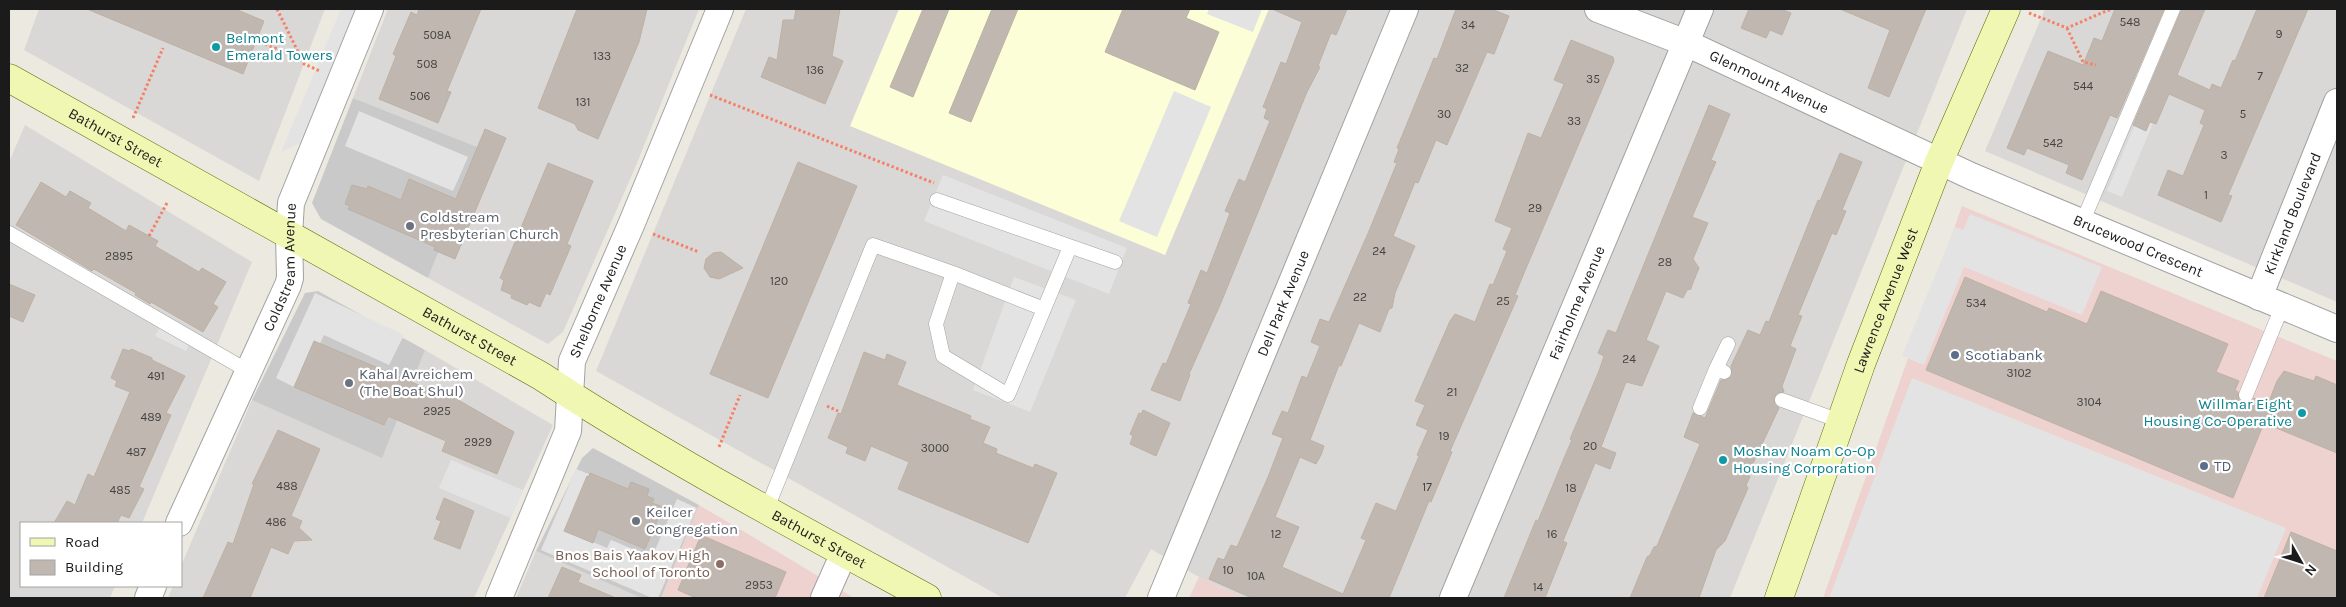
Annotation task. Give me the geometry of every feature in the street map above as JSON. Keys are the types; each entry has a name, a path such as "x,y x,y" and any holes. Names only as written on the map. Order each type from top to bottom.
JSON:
{"main road":[{"name":"Lawrence Avenue West","path":"1779,598 1840,421 1939,162 2016,10"},
{"name":"Bathurst Street","path":"9,78 541,376 766,511 927,598"}],"street":[{"name":"Coldstream Avenue","path":"179,522 290,278 289,235 291,203 370,9"},
{"name":"Shelborne Avenue","path":"498,598 568,431 572,361 632,225 720,9"},
{"name":"Dell Park Avenue","path":"1161,598 1405,9"},
{"name":"Glenmount Avenue","path":"1598,9 1686,43 1939,162"},
{"name":"Fairholme Avenue","path":"1453,598 1700,9"},
{"name":"Kirkland Boulevard","path":"2270,302 2337,102"},
{"name":"Brucewood Crescent","path":"1939,162 2337,329"},
{"path":"824,598 844,553"}],"lane":[{"path":"2082,223 2173,9"},
{"path":"937,200 1115,262"},
{"path":"9,233 248,371"},
{"path":"766,511 873,245 953,273 1044,309"},
{"path":"953,273 936,324 943,356 1008,395 1070,247"},
{"path":"2246,395 2270,302"},
{"path":"1700,408 1720,371 1728,344"},
{"path":"1782,400 1840,421"}],"path":[{"path":"277,9 304,64 341,81"},
{"path":"2016,10 2067,28 2111,9"},
{"path":"2067,28 2083,62 2096,65"},
{"path":"265,44 301,58"},
{"path":"133,118 163,48"},
{"path":"688,87 934,182 937,200"},
{"path":"149,236 167,203"},
{"path":"632,225 699,252"},
{"path":"719,447 740,395"}],"shaded area":[{"path":"39,9 325,9 259,181 24,50"},
{"path":"341,9 355,9 301,143 281,152"},
{"path":"388,9 699,9 635,168 563,332 548,344 428,278 480,148 353,98"},
{"path":"746,9 1967,9 1730,598 1243,598 1199,577 1151,549 1125,598 1003,598 596,371"},
{"path":"899,9 1269,9 1165,255 850,126"},
{"path":"1209,9 1262,9 1253,32 1207,14"},
{"path":"2045,9 2337,9 2337,302 1985,151"},
{"path":"2183,9 2201,9 2122,197 2107,191"},
{"path":"1174,91 1211,107 1157,237 1119,221"},
{"path":"353,98 480,148 428,278 321,219 312,203"},
{"path":"359,111 468,157 453,191 345,146"},
{"path":"25,125 252,262 142,522 20,522 20,587 115,587 110,598 9,598 9,162"},
{"path":"943,175 1127,248 1109,294 924,221"},
{"path":"1962,206 2337,361 2337,598 1823,598"},
{"path":"1970,214 2102,267 2082,315 1964,267 1924,365 1902,356 1955,227 1963,230"},
{"path":"1014,277 1076,300 1030,412 973,390"},
{"path":"318,291 425,350 382,458 252,400 305,293"},
{"path":"315,293 404,335 389,365 324,335 298,389 276,378"},
{"path":"162,323 193,338 186,351 155,336"},
{"path":"425,350 553,425 474,598 168,598 173,587 182,587 182,564 252,400 381,457"},
{"path":"1912,378 2286,528 2257,598 1829,598"},
{"path":"593,448 699,505 661,598 641,598 536,551 582,458"},
{"path":"451,460 523,490 511,518 439,488"},
{"path":"576,469 589,474 565,530 607,548 611,540 652,557 677,499 697,508 658,598 652,598 541,550"},
{"path":"699,505 795,562 854,598 661,598"},
{"path":"536,551 641,598 516,598"},
{"path":"1199,577 1243,598 1189,598"}],"building":[{"name":"Belmont Emerald Towers","path":"87,9 235,9 264,21 243,74"},
{"path":"419,9 481,9 447,91 451,92 438,123 379,99 396,56 393,54 411,12 417,15"},
{"path":"577,9 647,9 639,42 598,139 578,130 575,124 538,108"},
{"path":"796,9 840,9 832,56 843,61 825,104 761,77 769,57 777,60 783,20 794,20"},
{"path":"923,9 949,9 913,97 890,87"},
{"path":"992,9 1018,9 971,122 949,113"},
{"path":"1123,9 1190,9 1186,18 1219,32 1195,90 1105,52"},
{"path":"1272,9 1347,9 1336,35 1331,33 1318,66 1320,67 1307,92 1220,305 1189,374 1180,401 1151,390 1163,363 1166,364 1191,304 1188,303 1201,270 1207,273 1230,213 1225,211 1239,179 1245,182 1270,121 1264,118 1267,109 1263,107 1281,62 1286,64 1302,22"},
{"path":"1456,9 1491,9 1509,16 1494,54 1487,52 1447,145 1436,140 1418,183 1415,182 1393,236 1415,246 1395,293 1392,308 1389,309 1380,332 1359,323 1341,366 1339,365 1310,440 1324,446 1321,455 1316,464 1300,457 1275,517 1299,527 1282,567 1343,594 1366,540 1361,538 1376,503 1396,511 1419,456 1417,455 1428,430 1416,425 1425,405 1415,401 1450,321 1455,314 1475,322 1490,284 1493,285 1507,251 1503,249 1512,228 1495,221 1528,133 1541,138 1564,84 1554,80 1571,40 1613,57 1614,61 1515,295 1518,296 1450,451 1452,452 1431,502 1429,501 1389,598 1252,598 1209,579 1218,558 1224,560 1231,545 1237,547 1268,477 1283,438 1272,434 1282,411 1288,413 1302,376 1307,378 1320,346 1311,342 1320,319 1329,322 1369,231 1397,163 1394,162 1399,149 1397,148 1434,58 1437,59"},
{"path":"1749,9 1781,9 1791,13 1782,35 1770,30 1766,38 1741,28"},
{"path":"1840,9 1926,9 1889,97 1868,88 1890,30"},
{"path":"2115,9 2164,9 2117,118 2110,115 2082,180 2066,173 2069,165 2027,148 2024,155 2007,148 2048,51 2083,65 2094,38 2102,41"},
{"path":"2182,9 2205,9 2177,75 2210,90 2212,84 2221,88 2233,60 2235,61 2257,9 2308,9 2228,195 2232,196 2221,222 2158,195 2168,170 2183,176 2204,125 2200,123 2205,110 2169,94 2156,124 2150,122 2146,131 2133,125"},
{"path":"1709,105 1730,114 1711,160 1716,162 1692,217 1708,223 1693,259 1699,268 1691,289 1687,290 1683,298 1666,291 1646,340 1659,346 1642,386 1626,382 1601,447 1616,453 1610,469 1595,463 1563,541 1567,543 1545,598 1504,598 1572,440 1570,439 1599,371 1604,356 1598,353 1608,330 1616,333"},
{"path":"485,129 506,138 455,259 434,250 435,247 348,209 350,206 345,204 352,185 367,189 368,186 401,200 409,179 456,199"},
{"name":"Moshav Noam Co-Op Housing Corporation","path":"1840,153 1862,162 1842,210 1846,211 1836,235 1832,233 1798,315 1802,316 1790,346 1796,349 1782,386 1784,392 1777,393 1774,398 1775,405 1779,408 1748,474 1750,477 1746,485 1748,488 1725,541 1716,550 1699,598 1630,598 1647,557 1654,547 1657,546 1700,444 1684,437 1693,413 1705,418 1721,380 1726,380 1732,376 1731,366 1748,330 1760,335 1766,321 1769,322 1818,200 1820,201"},
{"path":"798,162 857,186 768,398 710,374"},
{"path":"548,163 593,181 567,244 571,246 550,295 546,293 540,307 529,302 527,305 511,298 512,295 501,290 504,280 500,278"},
{"path":"41,182 66,197 70,191 91,203 88,208 126,231 129,225 158,241 155,246 199,272 202,268 226,282 213,304 218,307 203,332 151,302 150,304 135,295 136,293 94,269 92,271 16,225"},
{"path":"721,252 743,268 719,279 710,277 704,268 706,259 713,253"},
{"path":"1965,277 2047,312 2049,308 2087,324 2101,291 2228,344 2216,372 2239,381 2235,390 2238,392 2239,400 2243,403 2251,402 2254,398 2268,404 2277,381 2284,371 2314,381 2316,376 2337,385 2337,453 2264,423 2233,498 1926,370"},
{"path":"9,284 35,295 23,322 9,316"},
{"path":"314,341 428,389 429,387 446,393 514,432 497,474 442,451 446,441 388,416 384,425 294,387"},
{"path":"123,349 130,351 131,349 152,358 152,360 185,376 166,413 171,415 139,487 144,489 129,518 121,515 118,522 55,522 67,501 75,505 88,474 94,477 130,392 115,386 117,381 111,378"},
{"path":"864,352 885,360 887,354 906,362 897,385 971,416 970,419 990,427 983,443 997,449 996,453 1033,468 1035,464 1057,473 1028,543 898,489 909,462 871,446 865,461 846,453 848,447 828,438 838,413 841,414"},
{"path":"1143,410 1170,423 1156,456 1130,444 1133,436 1130,434 1139,413 1141,414"},
{"path":"278,430 320,449 291,516 302,521 299,528 312,540 294,541 288,554 271,547 250,598 203,598 228,542 233,544 254,484 252,484"},
{"path":"590,473 628,489 631,482 649,489 647,496 654,499 652,503 663,507 645,549 598,529 593,543 564,531 587,476 589,477"},
{"path":"444,498 474,511 460,549 434,539 441,521 436,519"},
{"path":"2291,532 2337,551 2337,598 2264,598"},
{"path":"701,535 786,572 775,598 696,598 678,590"},
{"path":"562,567 581,575 578,582 616,598 548,598"}],"place":[{"name":"Belmont Emerald Towers","path":"216,47"},
{"name":"Coldstream Presbyterian Church","path":"410,226"},
{"name":"Scotiabank","path":"1955,355"},
{"name":"Kahal Avreichem (The Boat Shul)","path":"349,383"},
{"name":"Willmar Eight Housing Co-Operative","path":"2302,413"},
{"name":"Moshav Noam Co-Op Housing Corporation","path":"1723,460"},
{"name":"TD","path":"2204,466"},
{"name":"Keilcer Congregation","path":"636,521"},
{"name":"Bnos Bais Yaakov High School of Toronto","path":"720,564"}]}
